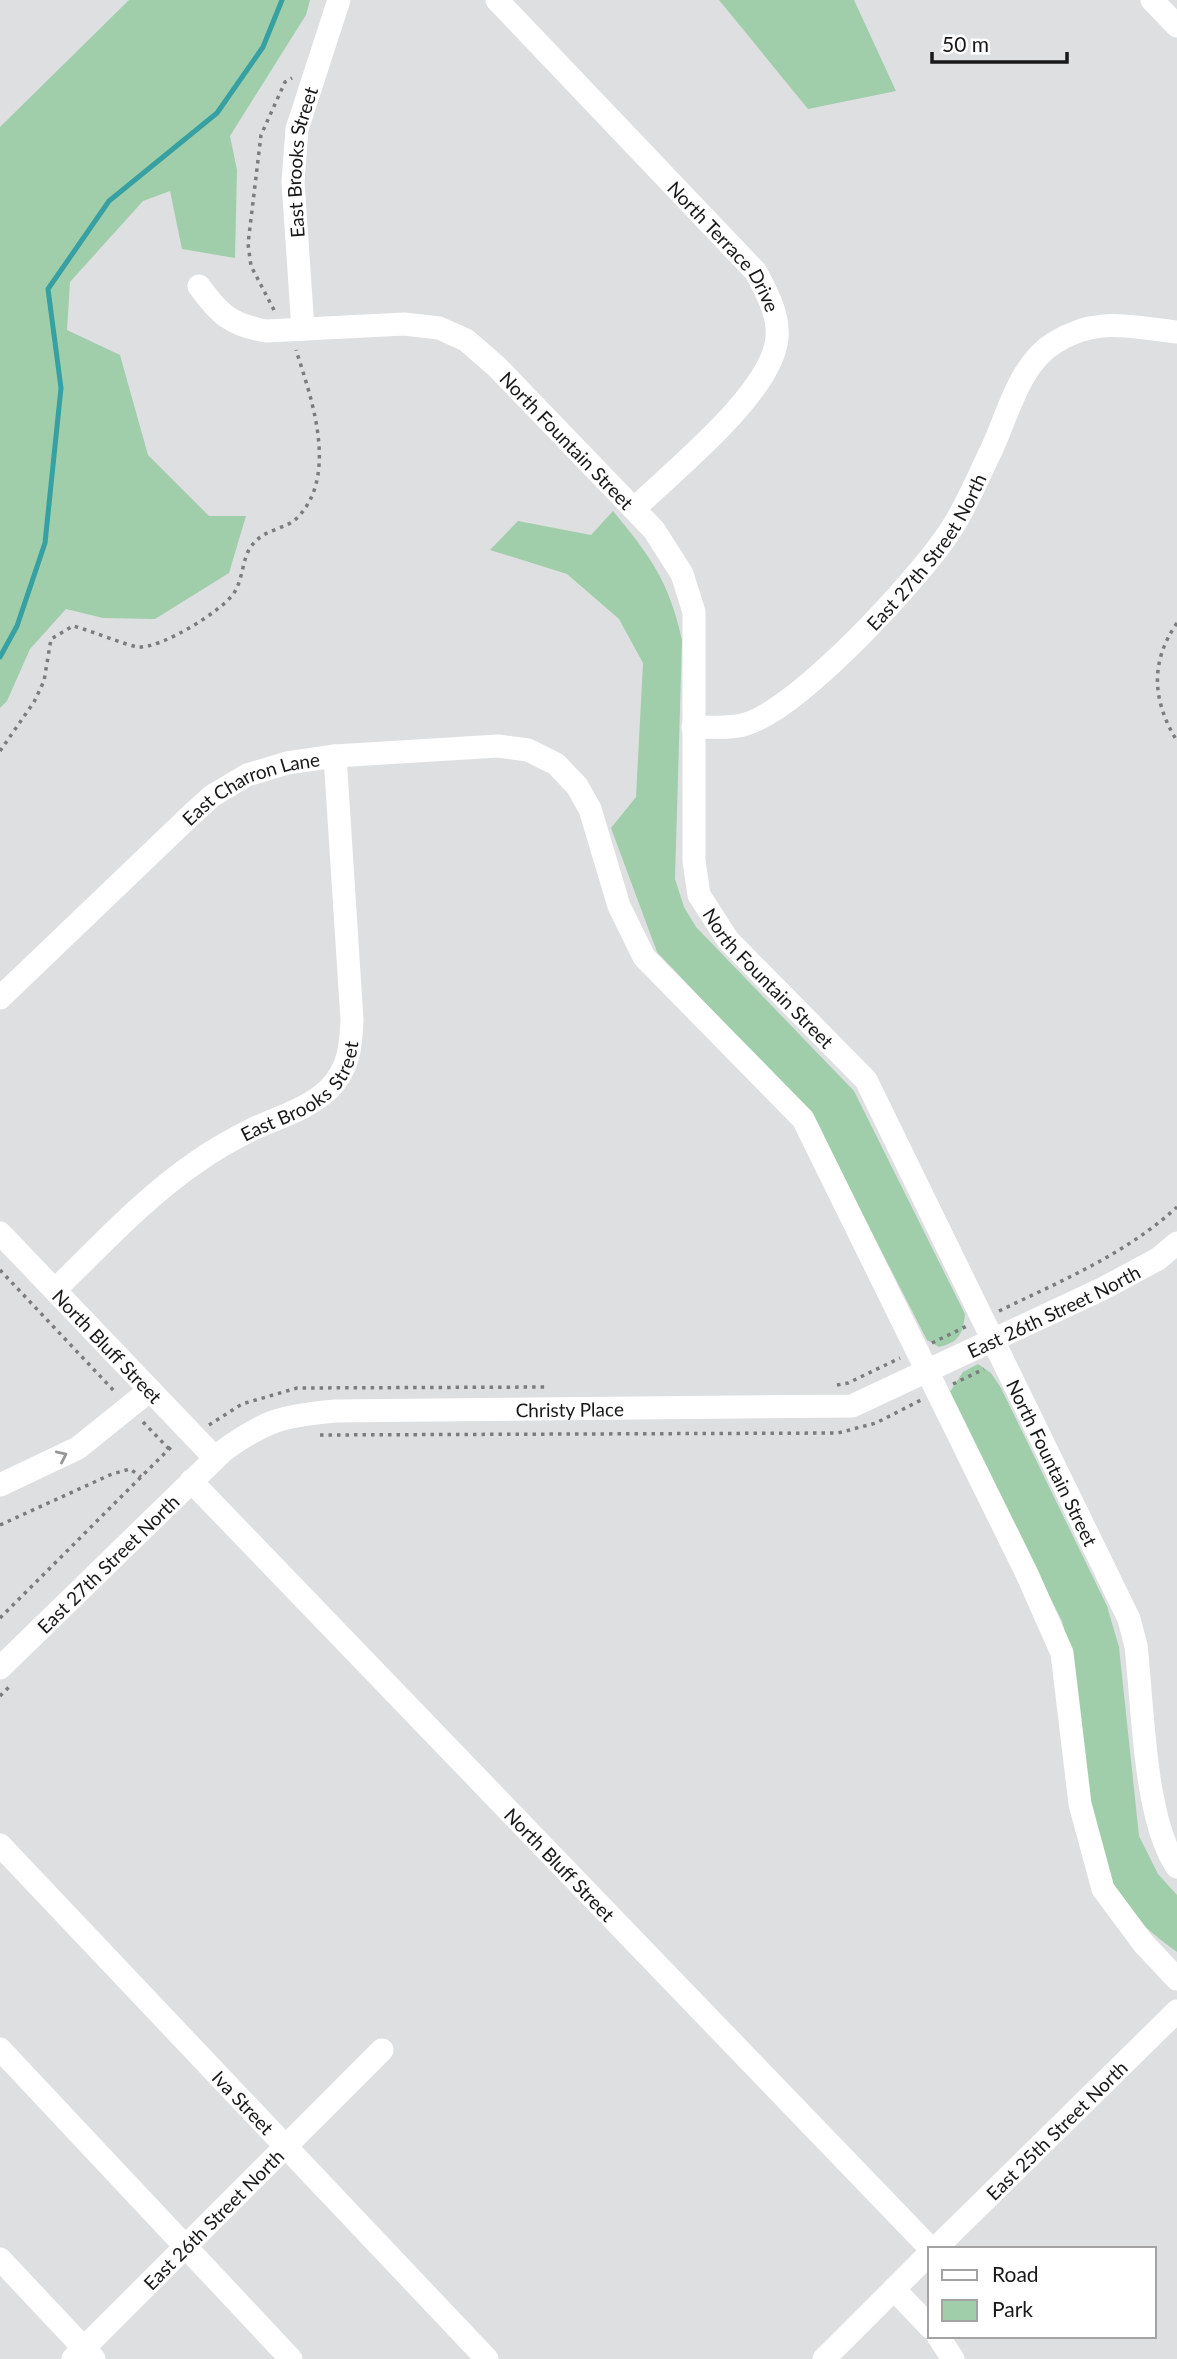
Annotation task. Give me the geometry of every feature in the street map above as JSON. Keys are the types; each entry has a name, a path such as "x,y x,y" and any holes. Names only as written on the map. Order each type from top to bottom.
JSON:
{"street":[{"name":"East Brooks Street","path":"299,337 293,183 297,129 339,0"},
{"name":"North Terrace Drive","path":"497,0 756,272 774,306 777,338 768,369 752,394 634,509"},
{"path":"1152,0 1177,26"},
{"name":"North Fountain Street","path":"199,286 218,312 245,327 299,337 404,324 439,328 466,340 506,376 654,530 682,574 694,612 694,861 699,895 728,940 866,1080 1129,1619 1136,1646 1154,1815 1168,1854 1177,1867"},
{"name":"East 27th Street North","path":"693,727 744,725 771,714 800,692 905,589 953,528 997,439 1019,387 1035,360 1052,344 1085,326 1108,325 1177,332"},
{"name":"East Charron Lane","path":"0,998 212,796 247,775 287,763 335,756 498,746 528,750 556,764 590,808 620,906 644,957 803,1119 928,1371"},
{"name":"East Brooks Street","path":"55,1290 138,1210 198,1161 251,1130 308,1104 328,1089 342,1073 350,1050 352,1020 335,756"},
{"name":"North Bluff Street","path":"0,1233 215,1458"},
{"name":"East 26th Street North","path":"928,1371 998,1350 1158,1259 1177,1243"},
{"path":"928,1371 1027,1574 1062,1653 1080,1804 1103,1889 1143,1943 1177,1979"},
{"name":"Christy Place","path":"215,1458 250,1431 286,1416 335,1411 852,1406 928,1371"},
{"path":"0,1485 78,1448 150,1390"},
{"name":"East 27th Street North","path":"10,1673 191,1480 215,1458"},
{"name":"North Bluff Street","path":"191,1480 929,2247"},
{"name":"Iva Street","path":"0,1845 487,2359"},
{"name":"East 25th Street North","path":"935,2247 1177,2011"},
{"path":"0,2049 188,2246 291,2359"},
{"name":"East 26th Street North","path":"84,2355 285,2146 382,2050"},
{"name":"East 25th Street North","path":"824,2359 928,2254"},
{"path":"0,2259 84,2355"},
{"path":"894,2289 928,2325"},
{"path":"938,2338 953,2359"}],"path":[{"path":"278,318 251,266 248,244 261,135 285,82 318,62"},
{"path":"0,751 34,702 44,681 51,639 73,626 139,647 167,641 233,595 249,549 264,532 297,518 315,485 320,438 299,337"},
{"path":"1177,624 1164,644 1156,688 1165,721 1177,741"},
{"path":"0,1270 169,1449"},
{"path":"311,1435 838,1433 876,1423 938,1392 998,1350"},
{"path":"0,1525 112,1474 130,1469 141,1477"},
{"path":"0,1696 10,1673"}],"green space":[{"path":"129,0 310,0 306,15 230,136 237,170 235,258 182,249 170,191 143,201 70,282 67,330 120,355 148,455 209,516 246,516 229,573 155,619 103,618 66,609 30,649 7,701 0,708 0,127"},
{"path":"719,0 854,0 896,91 808,109"},
{"path":"613,511 656,570 671,601 682,640 675,879 684,907 696,927 854,1091 965,1314 959,1336 951,1343 939,1347 927,1340 811,1114 657,952 611,828 636,797 643,663 619,619 567,574 490,550 518,521 591,535"},
{"path":"978,1364 991,1373 1001,1388 1107,1606 1119,1647 1139,1836 1158,1874 1177,1895 1177,1952 1128,1909 1116,1892 1103,1863 1086,1796 1074,1688 1062,1621 948,1395 963,1372"}],"waterway":[{"path":"0,657 17,626 45,543 61,388 48,289 109,201 217,113 263,47 282,0"}]}
